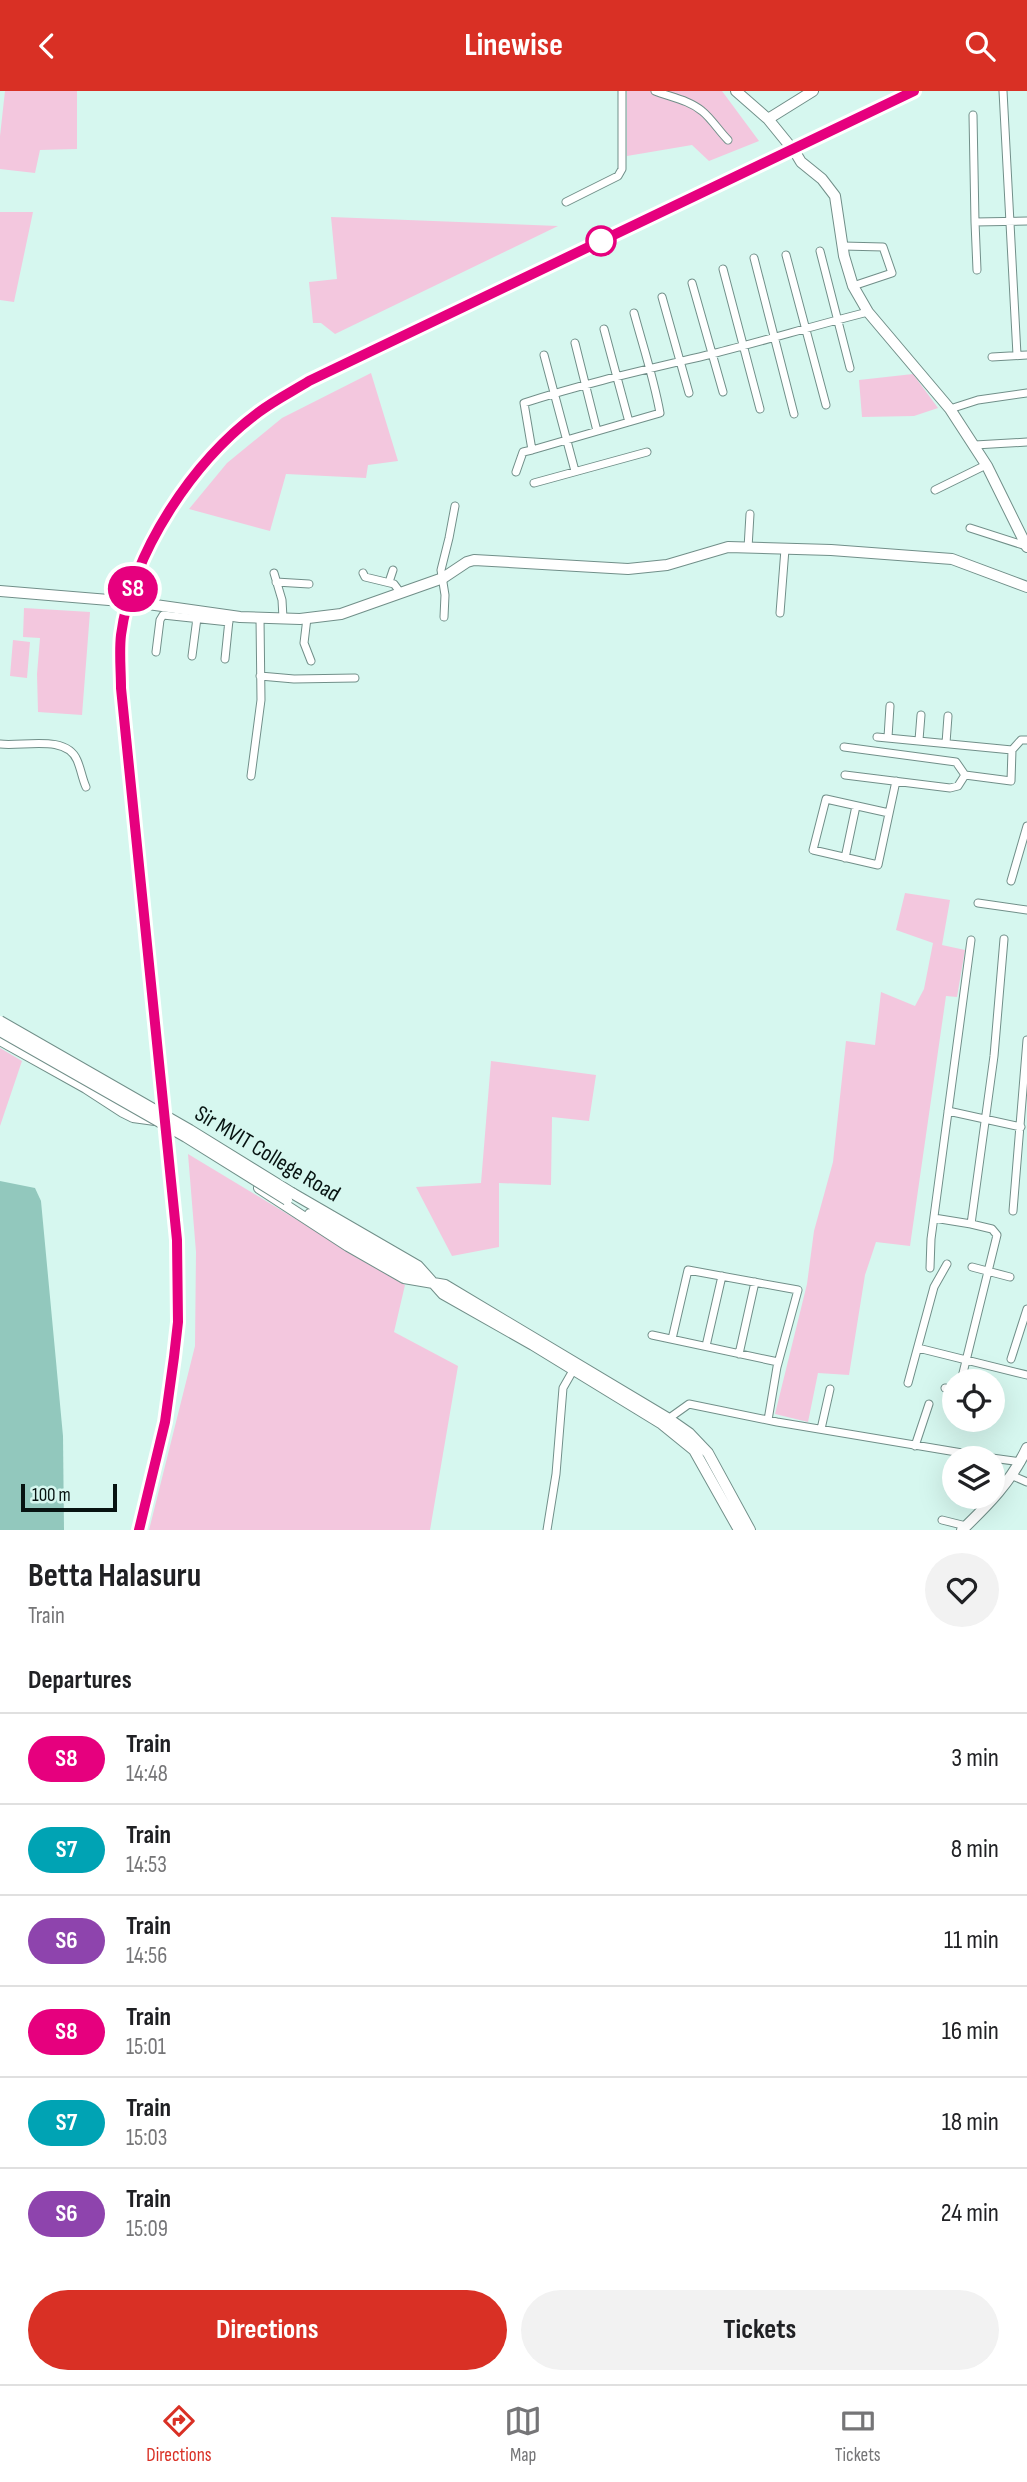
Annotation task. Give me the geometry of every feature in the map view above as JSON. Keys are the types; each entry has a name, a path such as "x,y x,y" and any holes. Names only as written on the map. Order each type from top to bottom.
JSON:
{"main road":[{"path":"736,91 768,119 801,162 822,179 835,196 853,286 868,312 950,409 975,446 1027,546"},
{"path":"768,119 813,91"},
{"path":"134,602 229,619 307,618 341,614 443,578 474,560 628,569 667,565 729,547 953,559 1027,587"},
{"path":"0,591 121,601"},
{"name":"Sir MVIT College Road","path":"0,1021 190,1130 289,1197"},
{"name":"Sir MVIT College Road","path":"0,1031 289,1197 418,1266 443,1294 666,1421 709,1453 750,1530"},
{"name":"Sir MVIT College Road","path":"0,1040 123,1112 158,1122 348,1246 393,1272 404,1278 435,1285"},
{"name":"Sir MVIT College Road","path":"666,1421 694,1450 739,1530"},
{"path":"1005,1486 1027,1449"},
{"path":"964,1528 984,1509"}],"street":[{"path":"566,202 618,176 622,169 622,91"},
{"path":"655,91 691,104 704,112 728,140"},
{"path":"1003,91 1017,355"},
{"path":"973,115 977,270"},
{"path":"975,222 1027,221"},
{"path":"843,246 883,247 892,273 853,286"},
{"path":"820,251 850,368"},
{"path":"786,255 826,405"},
{"path":"754,258 794,414"},
{"path":"723,269 760,409"},
{"path":"692,283 723,392"},
{"path":"662,297 690,393"},
{"path":"532,450 524,403 868,312"},
{"path":"516,472 523,452 660,413 634,313"},
{"path":"604,329 629,422"},
{"path":"575,343 597,431"},
{"path":"544,355 575,471"},
{"path":"992,357 1027,355"},
{"path":"950,409 978,400 1027,393"},
{"path":"975,446 1027,442"},
{"path":"534,483 647,452"},
{"path":"935,490 986,464"},
{"path":"444,617 442,561 455,506"},
{"path":"748,548 750,514"},
{"path":"970,528 1027,546"},
{"path":"780,613 785,549"},
{"path":"389,582 393,570"},
{"path":"274,573 282,600 283,618"},
{"path":"363,573 371,580 394,584 401,592"},
{"path":"276,582 309,584"},
{"path":"156,652 163,615 229,619 225,659"},
{"path":"192,656 197,618"},
{"path":"251,776 261,700 260,618"},
{"path":"307,618 304,643 312,661"},
{"path":"260,676 294,679 355,678"},
{"path":"888,737 890,706"},
{"path":"919,740 921,715"},
{"path":"946,743 948,716"},
{"path":"877,737 1012,750"},
{"path":"844,747 956,762 965,775 1011,781 1012,750 1021,740 1027,740"},
{"path":"0,744 41,743 70,750 77,760 86,787"},
{"path":"845,775 950,787 958,786 965,775"},
{"path":"889,813 826,799 813,850 878,865 896,781"},
{"path":"845,857 856,806"},
{"path":"1011,881 1027,826"},
{"path":"978,903 1027,910"},
{"path":"971,1224 986,1119 1004,939"},
{"path":"930,1268 934,1219 971,940"},
{"path":"1013,1211 1023,1143 1021,1126 1027,1040"},
{"path":"948,1111 1021,1126"},
{"path":"934,1219 971,1224 996,1232 964,1369"},
{"path":"908,1383 933,1287 947,1263"},
{"path":"972,1267 1010,1277"},
{"path":"672,1339 688,1270 797,1290 778,1362 768,1420"},
{"path":"706,1346 722,1276"},
{"path":"739,1354 755,1282"},
{"path":"1011,1359 1027,1309"},
{"path":"652,1335 778,1362"},
{"path":"918,1348 1027,1375"},
{"path":"547,1530 556,1474 563,1388 575,1367"},
{"path":"821,1429 830,1389"},
{"path":"915,1446 929,1403"},
{"path":"666,1421 689,1404 942,1450"},
{"path":"1005,1460 1021,1462"},
{"path":"1005,1479 1027,1482"},
{"path":"942,1520 964,1528"}],"shaded area":[{"path":"5,91 77,91 77,149 40,150 35,173 0,169 0,136"},
{"path":"627,91 722,91 759,141 709,161 692,145 627,156"},
{"path":"0,212 33,212 14,302 0,300"},
{"path":"331,217 558,226 335,334 321,323 313,323 309,282 337,279"},
{"path":"371,373 398,461 368,465 366,478 286,474 270,531 189,509 227,463 282,418"},
{"path":"913,374 938,408 914,416 862,417 859,380"},
{"path":"24,608 90,612 82,715 38,712 40,638 23,637"},
{"path":"13,640 30,642 27,678 10,676"},
{"path":"905,893 950,900 942,945 965,950 957,997 946,996 910,1246 876,1242 865,1275 849,1375 818,1373 808,1422 775,1414 807,1284 814,1231 833,1162 846,1041 875,1045 881,992 915,1006 924,989 933,943 896,930"},
{"path":"0,1048 22,1061 0,1126"},
{"path":"491,1061 596,1075 589,1121 552,1117 551,1185 499,1183 499,1247 452,1256 416,1187 481,1183"},
{"path":"188,1154 405,1285 394,1332 458,1366 430,1530 149,1530 195,1346 196,1252"},
{"path":"0,1181 35,1188 41,1201 63,1436 64,1530 0,1530"}],"railway":[{"path":"139,1530 165,1422 174,1358 178,1322 177,1240 125,745 120,647 129,601 139,569 169,509 188,481 234,432 259,411 309,381 914,91"}],"train":[{"name":"S8","path":"139,1530 165,1422 178,1322 177,1240 121,688 121,634 136,581 153,537 172,505 200,468 227,440 259,412 309,381 914,91"}]}
